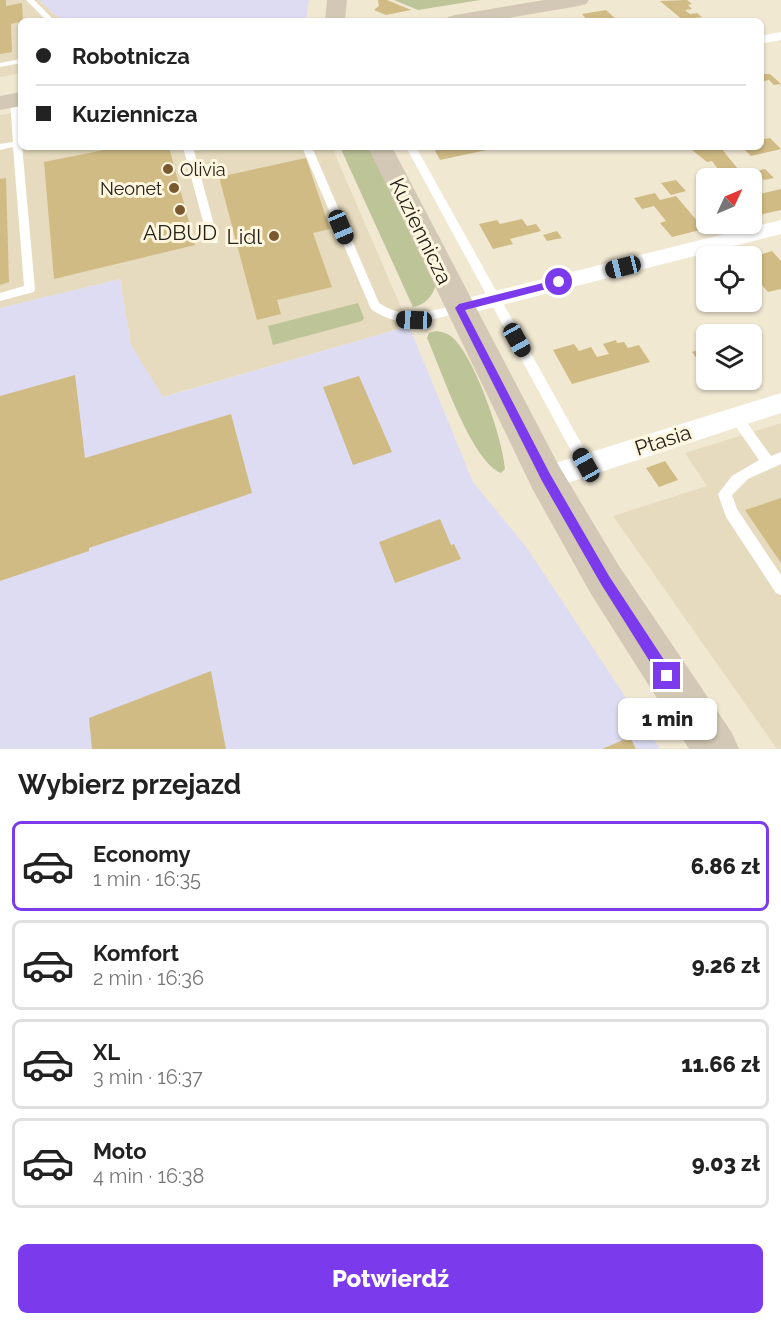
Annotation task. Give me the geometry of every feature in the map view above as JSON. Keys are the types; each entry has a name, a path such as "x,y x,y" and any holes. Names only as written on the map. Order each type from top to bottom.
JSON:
{"main road":[{"path":"335,18 338,0"},
{"path":"473,18 579,0"},
{"name":"Kuziennicza","path":"381,150 546,478 610,589 716,749"}],"street":[{"path":"764,39 781,36"},
{"path":"459,308 781,227"},
{"name":"Ptasia","path":"546,478 781,403"}],"lane":[{"path":"30,0 48,18"},
{"path":"0,65 18,62"},
{"path":"12,101 18,133"},
{"path":"0,147 18,144"},
{"path":"0,297 30,289 20,150"},
{"path":"189,150 213,240"},
{"path":"309,150 375,306 381,312 401,319 414,320 459,308"},
{"path":"413,150 586,465"},
{"path":"736,417 775,460 751,469 736,479 725,494 731,512 781,588"}],"shaded area":[{"path":"0,0 39,0 59,18 18,18 18,74 0,77"},
{"path":"39,0 309,0 306,18 59,18"},
{"path":"18,112 18,150 333,150 409,326 162,397 131,345 120,279 0,308 0,115"},
{"path":"120,279 131,345 163,397 409,326 473,482 527,548 660,749 0,749 0,308"},
{"path":"781,423 781,749 777,749 613,516 707,486 685,453"}],"green space":[{"path":"394,0 480,0 418,10"},
{"path":"341,150 371,150 436,284 431,296 425,302 413,307"},
{"path":"358,303 364,318 362,321 273,345 268,326"},
{"path":"436,331 453,338 479,380 499,439 505,469 501,473 490,465 479,451 458,413 427,338 429,333"}],"building":[{"path":"0,0 6,0 6,6 22,3 23,18 18,18 18,22 11,24 12,52 0,54"},
{"path":"378,0 387,0 411,10 386,15 374,10 379,6"},
{"path":"687,0 692,4 688,5 692,9 685,10 702,17 680,18 660,1"},
{"path":"606,10 615,18 585,18 582,14"},
{"path":"764,74 770,74 781,84 774,85 769,80 764,81"},
{"path":"770,138 781,149 751,156 745,150 764,150 764,139"},
{"path":"104,150 170,150 195,245 54,279 44,162"},
{"path":"435,150 487,150 440,160"},
{"path":"692,150 722,150 737,168 717,168 712,161 707,162"},
{"name":"Lidl","path":"306,158 330,229 313,233 332,287 277,300 281,314 257,320 219,177"},
{"path":"765,169 774,178 764,180 762,170"},
{"path":"6,178 9,282 0,285 0,179"},
{"path":"676,180 686,191 671,195 661,183"},
{"path":"781,189 781,210 762,214 762,193"},
{"path":"655,193 660,200 676,196 696,220 696,231 672,237 660,223 666,221 654,206 642,209 634,198"},
{"path":"522,219 527,226 536,224 541,231 510,239 513,244 493,249 479,224 497,220 500,224"},
{"path":"557,231 562,238 547,241 543,235"},
{"path":"772,251 781,261 781,289 768,292 762,285 762,254"},
{"path":"616,340 617,343 624,342 628,348 639,345 650,362 572,384 553,350 574,344 579,351 591,347 597,357 609,354 603,344"},
{"path":"75,375 85,458 231,414 252,493 89,548 89,551 0,581 0,396"},
{"path":"359,376 392,452 353,465 323,387"},
{"path":"665,461 678,480 659,487 646,468"},
{"path":"781,498 781,563 745,510"},
{"path":"440,519 451,545 454,544 461,559 395,583 379,542"},
{"path":"211,671 226,749 92,749 89,718"},
{"path":"630,737 636,749 602,749"}],"place":[{"name":"Olivia","path":"168,169"},
{"name":"Neonet","path":"174,188"},
{"name":"ADBUD","path":"180,210"},
{"name":"Lidl","path":"274,236"}],"route":[{"path":"559,282 459,308 546,478 605,580 667,676"}]}
